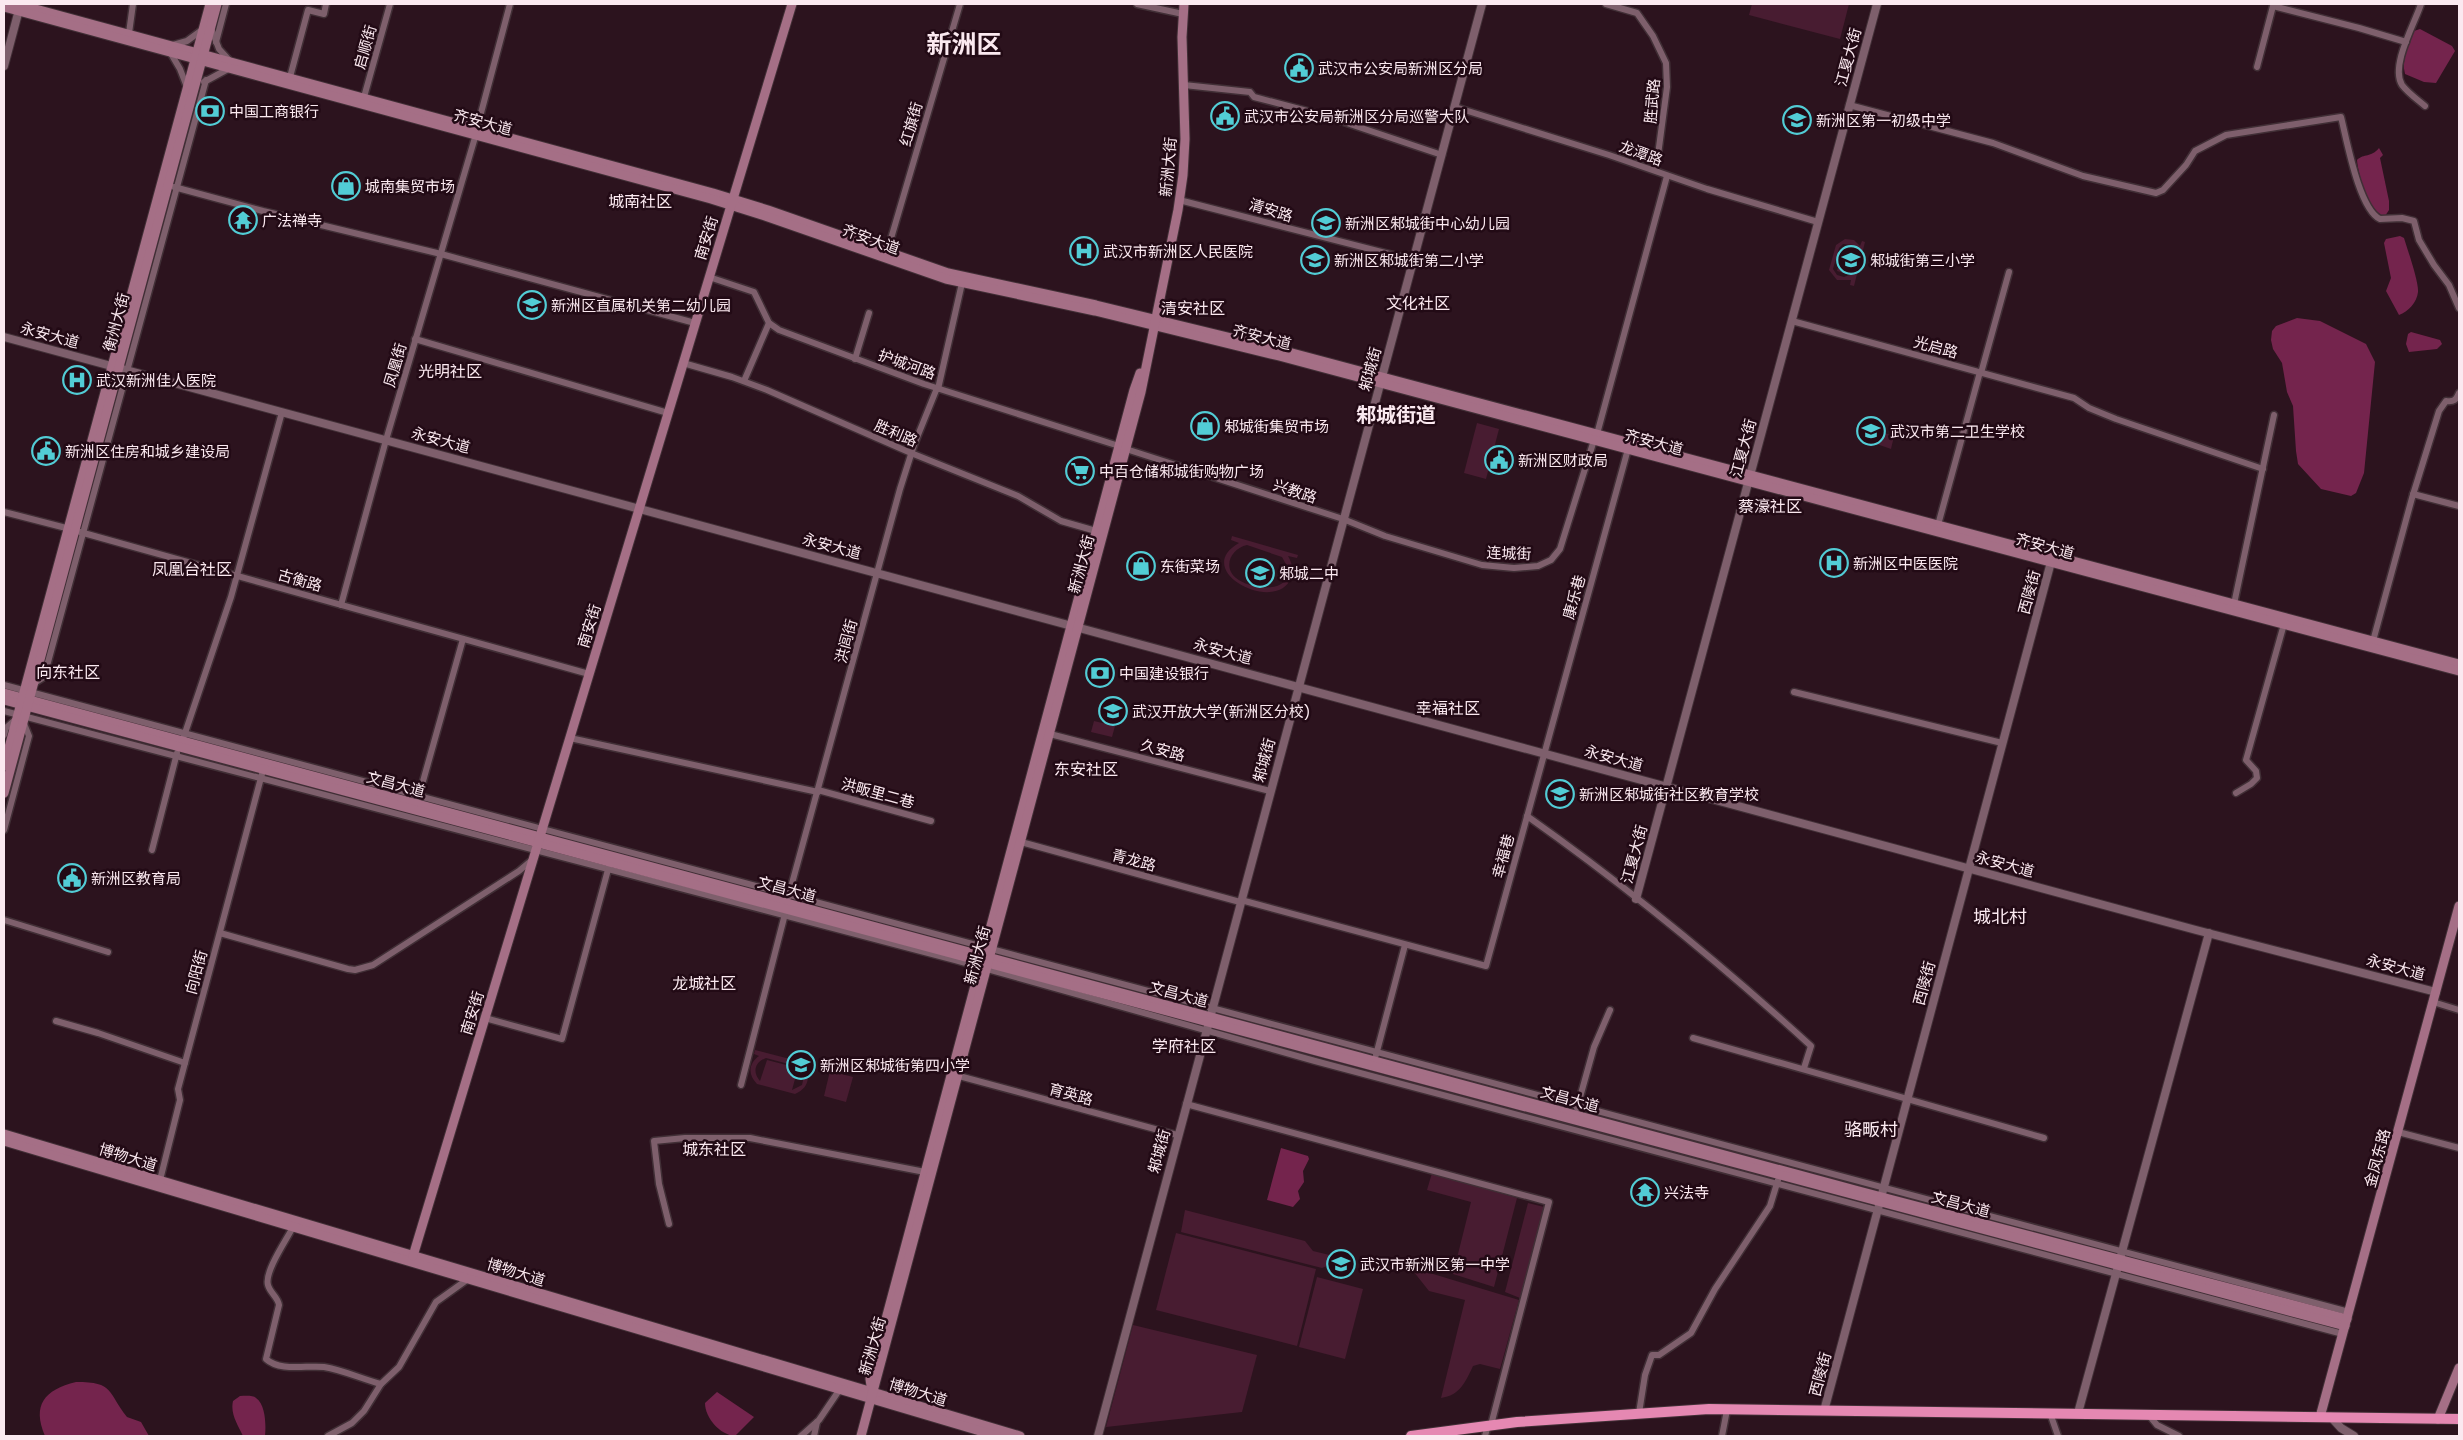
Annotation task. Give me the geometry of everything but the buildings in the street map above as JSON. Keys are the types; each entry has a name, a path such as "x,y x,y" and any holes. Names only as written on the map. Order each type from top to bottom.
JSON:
{"highway":[{"path":"1411,1436 1490,1425 1639,1412 1726,1410 2459,1419"}],"main road":[{"name":"衡州大街","path":"207,28 210,4"},
{"name":"衡州大街","path":"4,766 27,697 75,531 199,56 207,28 217,4"},
{"name":"南安街","path":"414,1256 792,4"},
{"name":"新洲大街","path":"871,1395 877,1381 959,1076 986,959 1122,447 1134,390 1146,358 1180,200 1185,139 1184,4"},
{"name":"齐安大道","path":"19,6 732,202 963,277 1154,321 1381,380 2459,671"},
{"name":"齐安大道","path":"4,7 19,6 129,33 171,48"},
{"name":"齐安大道","path":"231,64 290,77 364,97 477,131"},
{"name":"衡州大街","path":"119,368 172,187 190,90"},
{"name":"齐安大道","path":"732,202 916,270 962,283 1154,321"},
{"name":"齐安大道","path":"1596,437 1628,449 1938,525 2459,664"},
{"name":"新洲大街","path":"871,1395 870,1379 925,1172 1021,842 1050,734 1096,531 1122,447"},
{"name":"文昌大道","path":"4,694 27,697 181,744 262,774 786,906 986,959 1777,1180 1881,1200"},
{"name":"文昌大道","path":"4,700 27,697"},
{"name":"衡州大街","path":"4,793 20,718"},
{"name":"文昌大道","path":"181,744 418,800 538,844 609,866 786,906"},
{"name":"金凤东路","path":"2326,1417 2346,1323 2459,906"},
{"name":"文昌大道","path":"1208,1020 1375,1057 1576,1110 1881,1200 2346,1323"},
{"name":"博物大道","path":"4,1134 414,1256 871,1395 997,1436"},
{"name":"博物大道","path":"4,1140 840,1389 871,1395 1020,1436"},
{"path":"2438,1419 2459,1368"},
{"path":"861,1436 871,1395"}],"street":[{"path":"129,33 133,4"},
{"path":"216,43 226,4"},
{"path":"290,77 308,10 324,14 326,4"},
{"name":"启顺街","path":"364,97 390,4"},
{"name":"凤凰街","path":"342,605 386,440 477,131 510,4"},
{"name":"红旗街","path":"887,252 960,4"},
{"path":"1137,4 1183,14"},
{"name":"邾城街","path":"1098,1436 1177,1135 1482,4"},
{"name":"胜武路","path":"1606,4 1637,13 1653,36 1666,63 1668,87 1656,170"},
{"name":"江夏大街","path":"1636,900 1877,4"},
{"path":"2422,4 2406,42 2399,70 2402,85 2425,106"},
{"path":"2257,67 2270,5 2406,42"},
{"path":"4,66 19,6"},
{"path":"207,28 216,43 231,64 190,90 171,48 187,41 207,28"},
{"path":"206,80 172,187 441,254 695,323"},
{"path":"1184,85 1250,92 1254,97 1326,116 1442,155"},
{"path":"1850,105 1993,143 2083,176 2156,193 2162,190 2186,165 2195,151 2226,135 2341,118 2352,163 2371,211 2380,219 2402,218 2414,222 2419,240 2449,285 2459,308"},
{"name":"龙潭路","path":"1455,107 1656,170 1667,176 1818,222"},
{"name":"连城街","path":"1344,519 1385,536 1473,563 1503,568 1538,566 1554,557 1562,544 1596,437 1667,176"},
{"name":"清安路","path":"1180,200 1413,260"},
{"path":"1938,525 2009,272"},
{"path":"709,277 754,292 769,323 744,381"},
{"name":"洪闾街","path":"741,1085 786,906 911,453 938,388 962,283"},
{"path":"855,359 869,313"},
{"name":"光启路","path":"1792,321 2074,398 2089,408 2116,419 2263,469"},
{"name":"护城河路","path":"769,323 779,330 855,359 938,388 1122,447"},
{"name":"永安大道","path":"4,337 2210,933 2436,992"},
{"path":"415,339 668,413"},
{"name":"胜利路","path":"683,363 744,381 911,453 1018,496 1061,521 1096,531"},
{"path":"27,697 44,677 75,531 119,368"},
{"path":"2373,641 2413,494 2439,411 2446,401 2453,402 2457,399 2459,393"},
{"path":"152,850 181,744 237,576 282,412"},
{"path":"2234,604 2274,415"},
{"name":"兴教路","path":"1122,447 1344,519"},
{"name":"康乐巷","path":"1544,753 1628,449"},
{"path":"2413,494 2459,506"},
{"name":"古衡路","path":"4,512 589,674"},
{"name":"西陵街","path":"1824,1412 2051,562"},
{"path":"2236,793 2257,778 2256,771 2246,760 2284,624"},
{"path":"418,800 463,639"},
{"path":"4,685 27,697 181,744"},
{"path":"1794,692 2002,743"},
{"path":"4,711 20,718 181,744"},
{"path":"4,734 6,728 20,718"},
{"path":"4,830 29,736 20,718"},
{"name":"久安路","path":"1050,734 1270,791"},
{"name":"洪畈里二巷","path":"570,738 818,791 931,821"},
{"name":"幸福巷","path":"1486,966 1544,753"},
{"name":"向阳街","path":"160,1180 180,1100 178,1089 262,774"},
{"path":"1527,816 1570,846 1747,988 1810,1046 1804,1068"},
{"name":"青龙路","path":"1021,842 1486,966"},
{"path":"220,933 348,969 373,966 519,871 538,844"},
{"path":"485,1018 562,1039 609,866"},
{"path":"4,920 108,952"},
{"path":"2078,1413 2210,933"},
{"path":"1375,1057 1404,945"},
{"path":"986,959 1208,1020"},
{"path":"2433,1002 2459,1010"},
{"path":"1576,1110 1594,1047 1610,1010"},
{"path":"56,1021 98,1033 185,1063"},
{"path":"1693,1038 1804,1068 2044,1138"},
{"name":"育英路","path":"959,1076 1177,1135"},
{"path":"1186,1104 1549,1202 1490,1425 1485,1436"},
{"path":"2398,1132 2459,1148"},
{"path":"669,1224 659,1184 654,1141 685,1138 750,1138 925,1172"},
{"path":"1639,1412 1645,1375 1652,1355 1659,1354 1691,1332 1715,1289 1770,1206 1777,1180"},
{"path":"1881,1200 2346,1323"},
{"path":"293,1227 267,1276 268,1286 278,1299 279,1305 266,1359 271,1363 298,1367 328,1368 381,1384"},
{"path":"328,1436 357,1419 368,1406 381,1384 399,1367 436,1302 468,1279"},
{"path":"801,1436 817,1422 840,1389"},
{"path":"1722,1436 1726,1410"},
{"path":"2050,1413 2058,1436"},
{"path":"2148,1414 2157,1425 2179,1436"},
{"path":"2326,1417 2354,1436"},
{"path":"814,1436 817,1422"}],"shaded area":[{"path":"1752,4 1849,4 1840,39 1749,15"},
{"path":"2420,29 2452,46 2455,51 2436,83 2424,82 2405,74 2406,52 2414,31"},
{"path":"2379,148 2383,155 2380,158 2389,201 2389,210 2385,216 2379,214 2369,201 2362,183 2357,160 2373,153"},
{"path":"2400,236 2404,238 2415,273 2418,292 2412,306 2406,312 2399,315 2386,291 2391,278 2384,243 2386,239"},
{"path":"1845,239 1854,240 1860,246 1862,241 1865,242 1854,286 1850,285 1851,280 1837,280 1829,270 1836,245","holes":["1843,244 1853,245 1858,253 1852,274 1844,277 1837,275 1833,269 1839,248"]},
{"path":"1843,250 1854,253 1848,274 1837,271"},
{"path":"2297,318 2320,321 2366,344 2375,362 2364,473 2356,493 2351,496 2321,489 2298,464 2293,406 2287,392 2282,363 2273,349 2271,340 2272,331 2276,326"},
{"path":"2411,332 2440,340 2442,344 2437,349 2409,352 2406,344 2408,334"},
{"path":"1477,423 1499,429 1486,479 1464,473"},
{"path":"1872,429 1894,436 1891,449 1868,441"},
{"path":"1232,536 1298,555 1297,558 1288,556 1292,567 1291,578 1282,588 1270,592 1255,591 1241,585 1230,576 1224,565 1227,554 1239,543 1231,540","holes":["1247,545 1282,557 1288,568 1284,582 1267,588 1253,586 1236,578 1232,573 1229,563 1233,554"]},
{"path":"1094,721 1115,726 1112,737 1091,732"},
{"path":"755,1050 813,1065 812,1069 805,1068 808,1076 807,1083 795,1094 757,1084 750,1070 753,1062 759,1056 754,1054","holes":["766,1058 800,1067 804,1076 802,1085 792,1090 798,1068 767,1060 760,1081 755,1071 759,1062"]},
{"path":"830,1071 853,1077 846,1102 824,1096"},
{"path":"1281,1148 1308,1156 1309,1159 1303,1171 1304,1182 1298,1191 1300,1199 1293,1207 1267,1200"},
{"path":"1432,1173 1517,1198 1494,1287 1453,1274 1471,1202 1427,1190"},
{"path":"1528,1203 1544,1207 1520,1298 1505,1292"},
{"path":"1185,1210 1305,1241 1313,1251 1346,1259 1322,1268 1181,1232"},
{"path":"1176,1233 1316,1269 1297,1346 1156,1310"},
{"path":"1410,1267 1519,1300 1500,1369 1480,1364 1473,1366 1464,1383 1457,1391 1441,1398 1465,1300 1429,1291"},
{"path":"1317,1277 1363,1289 1345,1359 1299,1347"},
{"path":"1133,1325 1257,1355 1242,1412 1106,1427"},
{"path":"76,1382 89,1382 104,1386 109,1390 127,1417 141,1422 149,1436 45,1436 40,1416 44,1400 56,1389"},
{"path":"717,1392 754,1417 735,1436 724,1433 714,1425 708,1414 705,1403"},
{"path":"240,1396 253,1396 262,1405 265,1416 265,1436 243,1436 235,1419 232,1406 233,1401"}],"place":[{"name":"武汉市公安局新洲区分局","path":"1299,68"},
{"name":"中国工商银行","path":"210,111"},
{"name":"武汉市公安局新洲区分局巡警大队","path":"1225,116"},
{"name":"新洲区第一初级中学","path":"1797,120"},
{"name":"城南集贸市场","path":"346,186"},
{"name":"广法禅寺","path":"243,220"},
{"name":"新洲区邾城街中心幼儿园","path":"1326,223"},
{"name":"武汉市新洲区人民医院","path":"1084,251"},
{"name":"新洲区邾城街第二小学","path":"1315,260"},
{"name":"邾城街第三小学","path":"1851,260"},
{"name":"新洲区直属机关第二幼儿园","path":"532,305"},
{"name":"武汉新洲佳人医院","path":"77,380"},
{"name":"邾城街集贸市场","path":"1205,426"},
{"name":"武汉市第二卫生学校","path":"1871,431"},
{"name":"新洲区住房和城乡建设局","path":"46,451"},
{"name":"新洲区财政局","path":"1499,460"},
{"name":"中百仓储邾城街购物广场","path":"1080,471"},
{"name":"新洲区中医医院","path":"1834,563"},
{"name":"东街菜场","path":"1141,566"},
{"name":"邾城二中","path":"1260,573"},
{"name":"中国建设银行","path":"1100,673"},
{"name":"武汉开放大学(新洲区分校)","path":"1113,711"},
{"name":"新洲区邾城街社区教育学校","path":"1560,794"},
{"name":"新洲区教育局","path":"72,878"},
{"name":"新洲区邾城街第四小学","path":"801,1065"},
{"name":"兴法寺","path":"1645,1192"},
{"name":"武汉市新洲区第一中学","path":"1341,1264"}],"district":[{"name":"新洲区","path":"964,44"},
{"name":"城南社区","path":"640,201"},
{"name":"文化社区","path":"1418,303"},
{"name":"清安社区","path":"1193,308"},
{"name":"光明社区","path":"450,371"},
{"name":"邾城街道","path":"1396,415"},
{"name":"蔡濠社区","path":"1770,506"},
{"name":"凤凰台社区","path":"192,569"},
{"name":"向东社区","path":"68,672"},
{"name":"幸福社区","path":"1448,708"},
{"name":"东安社区","path":"1086,769"},
{"name":"城北村","path":"2000,916"},
{"name":"龙城社区","path":"704,983"},
{"name":"学府社区","path":"1184,1046"},
{"name":"骆畈村","path":"1871,1129"},
{"name":"城东社区","path":"714,1149"}]}
